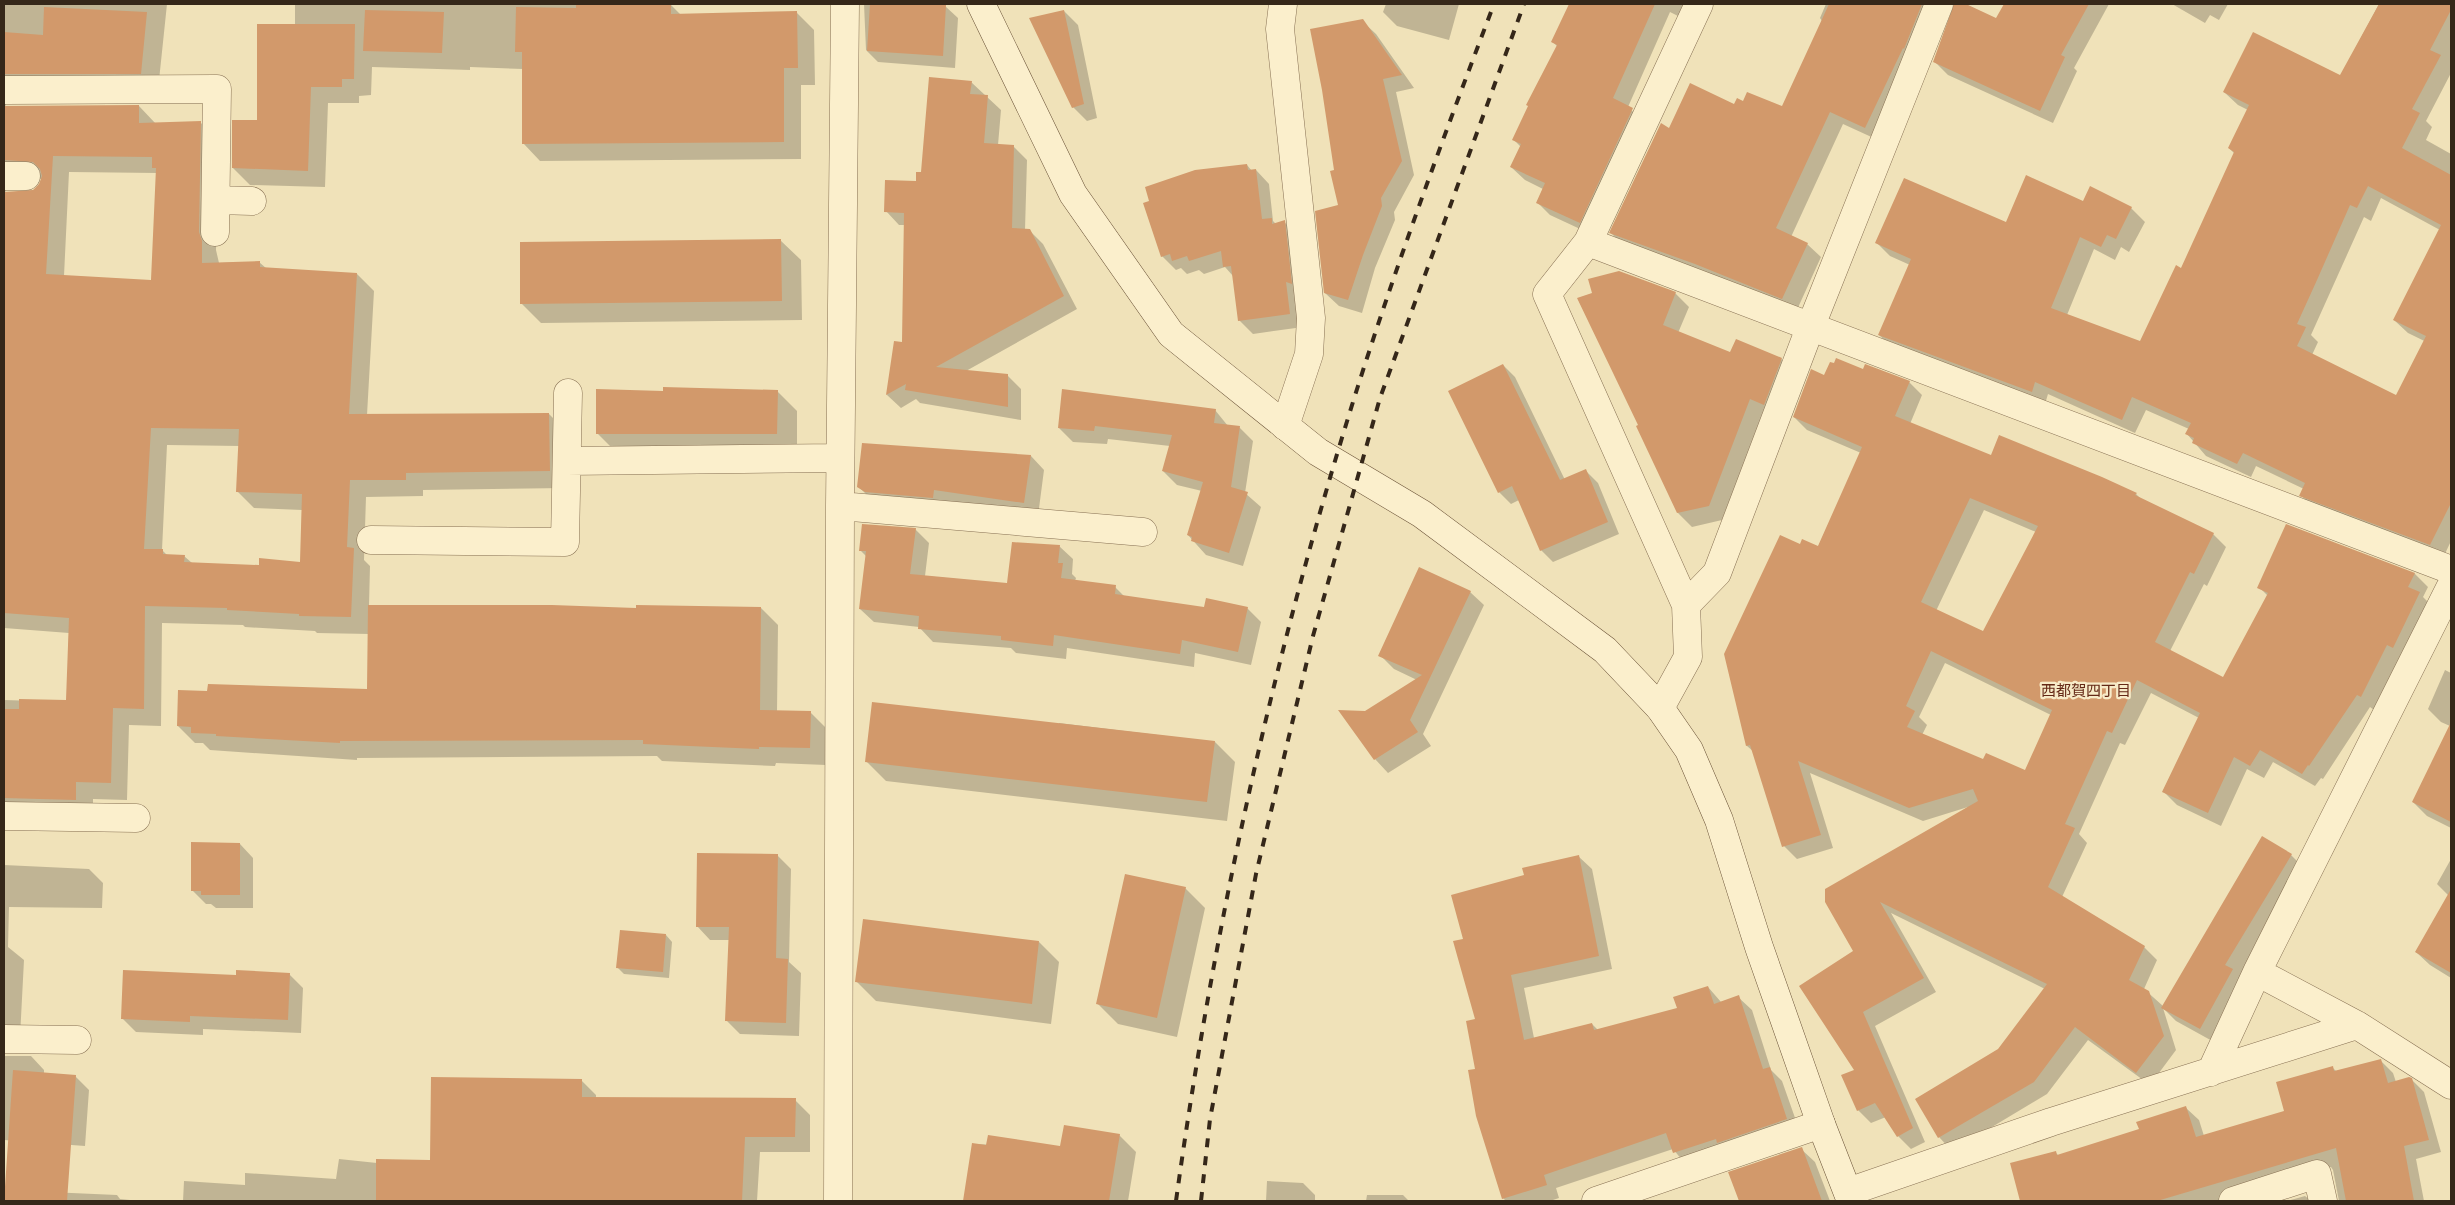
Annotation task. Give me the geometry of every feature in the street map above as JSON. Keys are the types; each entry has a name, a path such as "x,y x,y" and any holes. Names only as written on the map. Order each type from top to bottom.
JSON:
{"street":[{"path":"838,1201 840,458 845,4"},
{"path":"981,4 1073,194 1171,334 1335,464 1422,514 1605,650 1660,708 1689,750 1719,820 1759,947 1821,1124 1850,1197 2050,1122 2357,1025"},
{"path":"1283,4 1280,30 1310,318 1309,354 1285,426"},
{"path":"1660,708 1688,657 1686,605 1547,294 1588,242 1699,4"},
{"path":"1686,605 1717,574 1810,328 1939,4"},
{"path":"4,90 218,89 215,232"},
{"path":"216,200 252,201"},
{"path":"1588,242 1810,328 2451,570"},
{"path":"371,540 566,542 568,393"},
{"path":"567,461 840,458"},
{"path":"840,506 1143,532"},
{"path":"2211,1072 2257,972 2451,586"},
{"path":"4,816 136,818"},
{"path":"2257,972 2448,1075"},
{"path":"4,1039 77,1040"},
{"path":"1596,1201 1821,1124"},
{"path":"2233,1201 2318,1174 2323,1201"}],"building":[{"path":"576,4 671,4 671,14 797,11 798,68 784,68 784,142 522,144 522,52 515,52 516,7 576,8"},
{"path":"870,4 946,5 943,56 867,51"},
{"path":"1569,4 1655,4 1613,98 1633,108 1580,223 1536,203 1545,183 1510,167 1521,144 1512,140 1528,106 1526,105 1557,45 1551,42"},
{"path":"1829,4 1922,4 1904,49 1865,128 1830,112 1776,228 1808,243 1782,299 1695,264 1609,233 1661,123 1669,128 1690,83 1734,104 1737,98 1743,101 1747,92 1782,106"},
{"path":"1954,4 1966,4 1996,18 2004,4 2089,4 2061,55 2065,57 2040,111 1933,62"},
{"path":"2379,4 2451,4 2451,10 2430,50 2441,55 2412,109 2420,113 2402,148 2451,175 2451,503 2430,545 2299,496 2305,483 2243,453 2237,464 2192,443 2194,438 2185,434 2191,423 2132,397 2122,420 2035,382 2032,392 1878,335 1911,259 1875,243 1904,178 2006,222 2026,175 2083,201 2090,186 2132,207 2116,239 2107,235 2101,247 2080,237 2051,308 2140,341 2176,265 2181,268 2234,152 2228,148 2249,105 2223,92 2253,32 2340,75","holes":["2368,186 2441,225 2393,320 2426,336 2396,395 2297,346 2306,327 2297,324 2350,205 2357,208"]},
{"path":"44,7 147,12 141,74 4,74 4,32 43,35"},
{"path":"365,10 444,12 442,53 363,51"},
{"path":"1064,10 1084,104 1072,108 1029,18"},
{"path":"1363,19 1402,75 1383,79 1402,161 1381,198 1382,206 1348,300 1324,293 1315,211 1338,205 1330,171 1334,170 1322,90 1310,29"},
{"path":"257,24 355,24 354,79 342,79 342,87 311,87 308,171 232,168 232,120 257,120"},
{"path":"929,77 972,81 970,94 988,95 984,143 1014,145 1012,228 1030,229 1064,296 936,367 1008,374 1008,407 905,390 906,384 886,395 894,341 902,342 904,213 884,212 885,180 916,181 916,172 921,172"},
{"path":"139,105 139,123 201,121 199,232 202,241 202,263 260,261 260,267 357,273 349,414 549,413 550,471 406,473 406,480 350,480 347,547 354,548 351,617 299,616 299,614 227,610 227,608 145,606 144,709 113,708 111,783 76,782 76,800 4,798 4,709 19,709 19,699 66,700 69,618 4,613 4,192 33,190 39,184 42,176 40,169 33,162 4,160 4,106","holes":["53,156 152,157 152,168 156,168 151,280 46,274","151,428 239,429 236,492 302,494 300,562 259,558 259,565 184,562 185,555 163,554 163,549 144,549"]},
{"path":"1247,164 1248,170 1256,169 1262,219 1272,218 1272,224 1285,220 1292,284 1286,282 1290,314 1238,321 1231,266 1223,267 1221,251 1189,261 1187,256 1172,261 1170,254 1161,257 1143,203 1149,201 1145,187 1195,170"},
{"path":"781,239 782,301 520,304 520,242"},
{"path":"1619,271 1676,292 1663,325 1730,352 1736,339 1782,358 1764,405 1750,399 1709,506 1677,513 1636,426 1638,425 1577,298 1592,293 1588,279"},
{"path":"1836,358 1863,369 1865,364 1910,381 1895,416 1991,455 1999,435 2102,477 2214,533 2194,574 2190,572 2155,642 2223,677 2268,593 2257,588 2286,524 2415,573 2408,587 2420,592 2393,648 2387,645 2361,697 2357,695 2302,774 2260,750 2250,766 2234,757 2208,813 2162,792 2200,713 2137,680 2112,733 2107,731 2065,824 2075,828 2048,887 2145,946 2129,980 2149,991 2164,1036 2136,1073 2075,1027 2034,1082 1938,1138 1915,1099 1998,1049 2047,984 1880,902 1924,978 1863,1012 1913,1128 1897,1137 1875,1103 1857,1111 1841,1075 1854,1070 1799,986 1853,951 1825,902 1825,889 1978,801 1973,789 1909,808 1798,761 1821,835 1782,847 1750,745 1746,746 1724,654 1780,535 1800,544 1802,539 1818,546 1862,447 1793,417 1811,369 1824,375 1830,362 1834,363","holes":["1970,498 2038,526 1983,631 1921,602","1931,651 2052,710 2025,770 1986,753 1983,759 1907,727 1915,711 1906,706"]},
{"path":"1503,364 1560,480 1586,469 1608,522 1540,551 1512,486 1498,493 1448,391"},
{"path":"663,387 778,390 777,434 596,434 596,389 663,391"},
{"path":"1062,389 1216,409 1214,423 1240,426 1231,487 1248,492 1229,553 1191,541 1192,537 1187,535 1203,482 1162,471 1172,435 1095,426 1094,431 1058,428"},
{"path":"862,443 1031,455 1024,503 934,490 933,498 865,492 857,487"},
{"path":"862,524 916,528 910,574 1007,583 1012,542 1060,545 1058,563 1063,563 1061,578 1116,585 1115,594 1204,607 1206,598 1248,607 1238,652 1182,640 1180,654 1054,635 1053,646 1001,640 1001,636 918,629 919,616 859,609 866,551 859,551"},
{"path":"1419,567 1471,591 1410,720 1418,732 1374,760 1338,710 1365,711 1422,675 1378,656"},
{"path":"368,605 552,605 636,608 636,605 761,607 760,710 811,711 810,748 759,747 759,749 643,744 643,740 340,741 340,743 216,736 216,734 191,733 191,727 177,726 178,690 207,691 208,684 367,689"},
{"path":"872,702 1215,741 1207,802 865,762"},
{"path":"2451,722 2451,822 2412,802"},
{"path":"2262,836 2292,854 2225,965 2233,969 2200,1029 2161,1008"},
{"path":"191,842 240,843 240,895 201,895 201,891 191,891"},
{"path":"697,853 778,854 776,958 788,959 786,1023 725,1021 729,927 696,927"},
{"path":"1579,855 1599,956 1511,975 1524,1040 1592,1023 1594,1030 1677,1008 1673,997 1708,986 1714,1004 1739,995 1763,1069 1770,1067 1787,1119 1717,1143 1716,1139 1673,1153 1666,1133 1544,1175 1547,1185 1502,1199 1476,1116 1468,1070 1475,1069 1466,1021 1475,1019 1453,941 1463,939 1451,895 1524,875 1522,868"},
{"path":"1125,874 1186,887 1157,1018 1096,1004"},
{"path":"2451,889 2451,973 2415,952"},
{"path":"863,919 1039,941 1032,1004 855,982"},
{"path":"620,930 666,934 663,972 616,968"},
{"path":"123,970 236,975 236,970 290,973 288,1020 190,1016 190,1022 121,1019"},
{"path":"2381,1059 2388,1083 2409,1077 2412,1078 2429,1140 2404,1146 2414,1201 2346,1201 2336,1148 2157,1201 2020,1201 2010,1163 2056,1151 2057,1155 2139,1129 2136,1122 2186,1106 2196,1137 2284,1111 2276,1082 2333,1066 2334,1071"},
{"path":"13,1070 76,1075 67,1201 4,1201"},
{"path":"431,1077 582,1079 582,1097 796,1098 795,1137 745,1137 742,1201 376,1201 376,1159 430,1160"},
{"path":"1064,1125 1120,1134 1109,1201 963,1201 972,1143 986,1145 988,1135 1060,1146"},
{"path":"1802,1147 1822,1201 1739,1201 1728,1172"}],"railway":[{"path":"1176,1201 1191,1098 1228,892 1250,790 1299,587 1358,386 1390,290 1423,194 1494,4"},
{"path":"1201,1201 1210,1119 1256,874 1313,636 1380,398 1524,4"}],"district":[{"name":"西都賀四丁目","path":"2086,691"}]}
